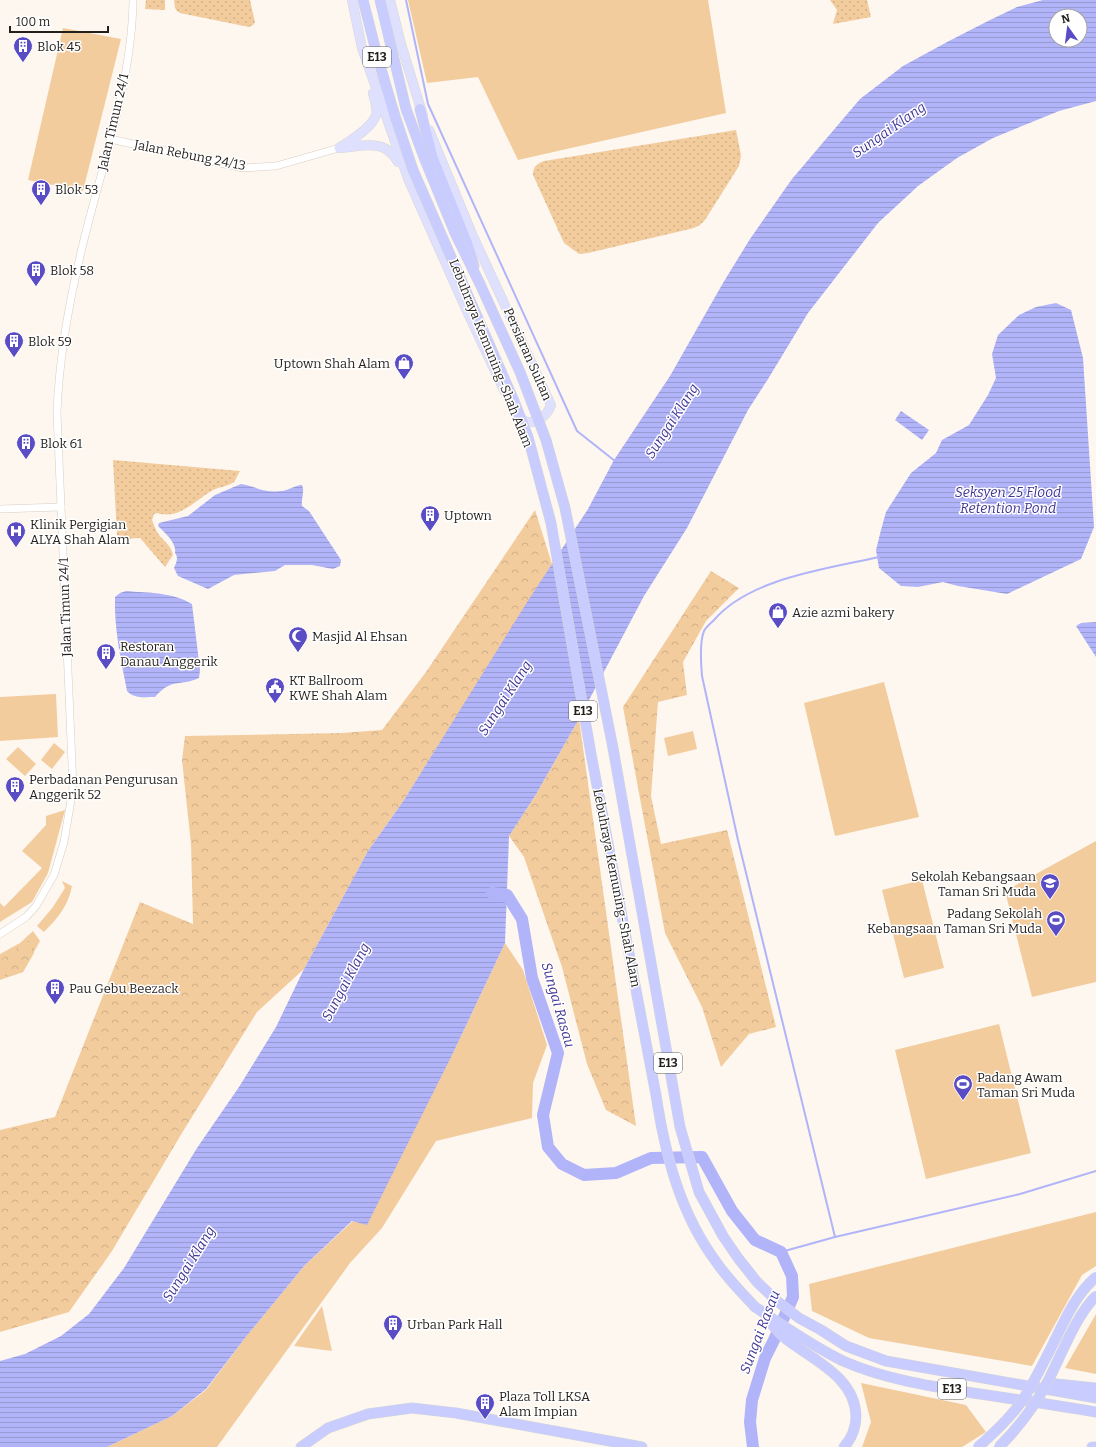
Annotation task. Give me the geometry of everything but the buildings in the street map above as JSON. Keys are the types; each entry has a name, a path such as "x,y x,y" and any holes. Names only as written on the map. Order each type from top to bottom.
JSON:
{"highway":[{"name":"Lebuhraya Kemuning-Shah Alam","path":"363,0 376,55 413,170 514,401 528,437 537,468 551,524 571,645 662,1131 675,1183 692,1221 716,1262 735,1286 755,1307 815,1346 844,1361 906,1381 1096,1412"},
{"name":"Lebuhraya Kemuning-Shah Alam","path":"380,0 406,109 455,233 480,284 536,410 565,508 613,748 680,1127 700,1192 723,1236 757,1282 793,1314 846,1346 886,1361 1096,1398"},
{"path":"420,109 433,159 467,243 480,284"},
{"path":"978,1447 1005,1421 1019,1404 1037,1375 1075,1300 1087,1284 1096,1277"},
{"path":"1000,1447 1023,1421 1041,1395 1081,1318 1096,1296"},
{"path":"755,1307 785,1338 812,1356 843,1382 850,1390 856,1406 856,1424 850,1440 844,1447"},
{"path":"960,1373 1096,1388"},
{"path":"301,1447 328,1428 368,1414 412,1408 456,1413 642,1447"}],"main road":[{"name":"Persiaran Sultan","path":"352,0 362,48 409,181 466,309 518,418 529,422 540,419 548,413 551,405 472,234 420,109 400,44 390,0"},
{"path":"339,148 371,124 376,114 371,76"},
{"path":"339,148 375,144 384,146 394,155 409,181"}],"street":[{"name":"Jalan Timun 24/1","path":"0,934 26,917 36,906 54,875 64,842 73,788 57,413 58,382 64,340 81,249 110,139 128,56 133,0"},
{"name":"Jalan Rebung 24/13","path":"110,139 243,168 276,166 339,148"},
{"path":"0,509 61,507"}],"green space":[{"path":"146,0 165,0 165,10 145,9"},
{"path":"174,0 250,0 255,22 249,27 180,13 175,8"},
{"path":"408,0 708,0 726,113 518,160 478,77 427,83"},
{"path":"830,0 867,0 871,17 833,24 837,10"},
{"path":"63,28 121,39 83,191 28,180"},
{"path":"736,130 741,155 739,166 705,220 700,225 694,228 588,253 579,254 564,243 533,175 536,166 544,161"},
{"path":"113,460 240,471 234,482 213,490 187,508 173,514 154,514 152,520 156,530 173,555 165,567 140,538 123,539 117,535"},
{"path":"535,510 552,564 404,800 368,851 304,969 257,1012 182,1133 112,1251 69,1312 0,1332 0,1130 55,1117 140,902 193,924 191,844 182,760 185,736 342,733 382,730 426,672"},
{"path":"711,571 739,588 706,621 683,662 687,695 658,702 651,796 661,844 727,830 776,1027 749,1034 721,1067 702,1007 665,933 623,707"},
{"path":"884,682 919,817 835,836 804,703"},
{"path":"56,694 58,737 0,741 0,697"},
{"path":"579,719 636,1126 606,1110 587,1064 562,967 524,857 509,836 535,796"},
{"path":"693,731 697,749 668,756 664,738"},
{"path":"54,743 65,752 52,769 41,760"},
{"path":"18,747 36,764 25,776 6,759"},
{"path":"65,810 48,873 32,902 0,922 0,903 4,907 42,868 22,851 46,825 46,816"},
{"name":"Padang Sekolah Kebangsaan Taman Sri Muda","path":"1096,841 1096,982 1032,997 1005,891"},
{"path":"922,880 944,968 904,978 882,890"},
{"path":"62,881 72,886 68,900 54,922 44,932 37,926 53,907 65,888"},
{"path":"33,931 40,941 23,972 0,980 0,954 20,943"},
{"path":"33,937 34,953 23,972 6,977 0,966 0,960"},
{"path":"505,943 523,970 547,1045 533,1083 532,1118 436,1141 382,1228 350,1263 217,1447 107,1447 172,1416 206,1390 245,1338 305,1265 353,1221 454,1051"},
{"name":"Padang Awam Taman Sri Muda","path":"999,1024 1031,1153 926,1179 895,1050"},
{"path":"1096,1212 1096,1266 1082,1275 1032,1366 869,1338 812,1311 809,1284"},
{"path":"322,1306 332,1351 294,1346"},
{"path":"1096,1314 1096,1374 1065,1368"},
{"path":"861,1383 966,1405 986,1432 962,1447 862,1447 871,1422"}],"water":[{"name":"Sungai Klang","path":"1043,0 1096,0 1096,101 1059,111 993,138 957,158 918,186 878,223 808,313 748,410 687,528 644,596 579,719 535,796 509,836 505,943 454,1051 367,1225 352,1221 305,1265 245,1338 206,1389 172,1416 107,1447 0,1447 0,1361 25,1354 61,1336 89,1314 124,1268 197,1148 239,1087 276,1027 304,969 368,851 404,800 529,599 588,509 614,460 670,376 750,239 792,179 860,99 903,66 1017,7"},
{"name":"Seksyen 25 Flood Retention Pond","path":"1056,303 1071,310 1083,358 1094,527 1081,559 1007,594 943,582 918,587 901,586 879,568 876,550 886,512 911,473 936,453 942,440 969,425 988,395 996,378 992,354 998,335 1019,315 1036,307"},
{"path":"901,411 929,430 922,440 895,420"},
{"path":"241,484 268,491 284,491 302,485 302,506 309,511 341,560 340,566 333,569 312,565 285,565 275,571 234,575 208,589 178,576 174,568 177,559 174,546 170,538 158,526 159,523 188,516 215,495"},
{"path":"126,591 168,595 192,604 200,670 199,678 167,687 155,697 136,696 127,691 118,644 115,609 115,597"},
{"path":"1096,622 1096,657 1076,626 1081,623"}],"waterway":[{"path":"406,0 428,104 577,431 615,461"},
{"path":"835,1237 738,840 702,676 701,647 702,636 707,627 729,606 748,594 790,577 879,557"},
{"name":"Sungai Rasau","path":"492,893 507,895 522,919 532,978 558,1053 543,1115 548,1147 562,1164 584,1175 616,1173 651,1158 702,1157 732,1211 755,1240 781,1252 792,1276 793,1297 765,1358 752,1400 750,1422 753,1447"},
{"path":"781,1252 835,1237 1020,1194 1096,1171"}],"place":[{"name":"Blok 45","path":"23,63"},
{"name":"Blok 53","path":"41,206"},
{"name":"Blok 58","path":"36,287"},
{"name":"Blok 59","path":"14,358"},
{"name":"Uptown Shah Alam","path":"404,380"},
{"name":"Blok 61","path":"26,460"},
{"name":"Uptown","path":"430,532"},
{"name":"Klinik Pergigian ALYA Shah Alam","path":"16,548"},
{"name":"Azie azmi bakery","path":"778,629"},
{"name":"Masjid Al Ehsan","path":"298,653"},
{"name":"Restoran Danau Anggerik","path":"106,670"},
{"name":"KT Ballroom KWE Shah Alam","path":"275,704"},
{"name":"Perbadanan Pengurusan Anggerik 52","path":"15,803"},
{"name":"Sekolah Kebangsaan Taman Sri Muda","path":"1050,900"},
{"name":"Padang Sekolah Kebangsaan Taman Sri Muda","path":"1056,937"},
{"name":"Pau Gebu Beezack","path":"55,1005"},
{"name":"Padang Awam Taman Sri Muda","path":"963,1101"},
{"name":"Urban Park Hall","path":"393,1341"},
{"name":"Plaza Toll LKSA Alam Impian","path":"485,1420"}]}
